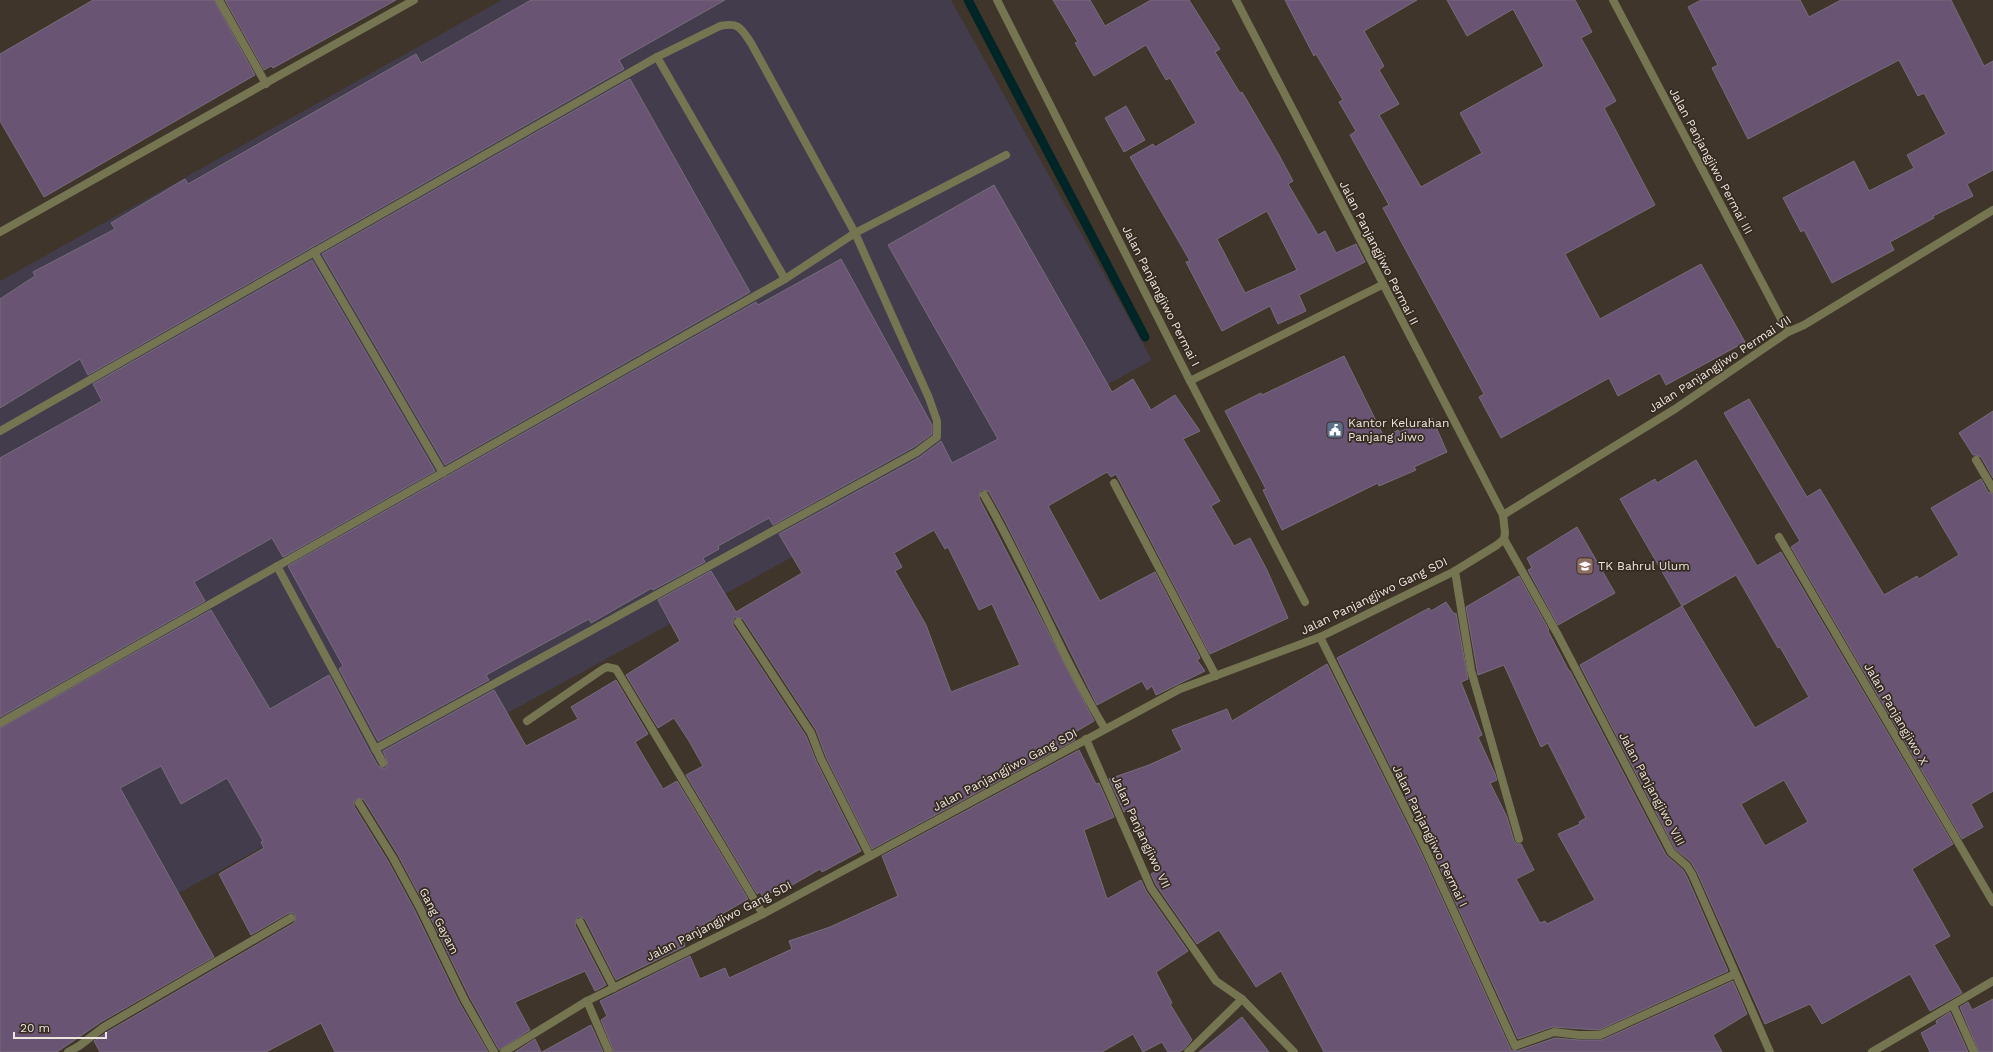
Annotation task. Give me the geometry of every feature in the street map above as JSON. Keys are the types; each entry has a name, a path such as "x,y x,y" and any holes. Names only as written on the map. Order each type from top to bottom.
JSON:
{"street":[{"path":"219,0 266,84"},
{"path":"0,232 414,0"},
{"name":"Jalan Panjangjiwo Permai I","path":"997,0 1190,381 1305,602"},
{"name":"Jalan Panjangjiwo Permai II","path":"1236,0 1382,285 1503,515"},
{"name":"Jalan Panjangjiwo Permai III","path":"1613,0 1788,332"},
{"path":"0,431 657,57 720,26 730,24 737,25 751,42 855,234 929,398 937,421 937,437 917,452 375,749"},
{"path":"657,57 785,279"},
{"path":"0,723 785,279 855,234 1006,155"},
{"name":"Jalan Panjangjiwo Permai VII","path":"1503,515 1675,409 1788,332 1804,325 1993,210"},
{"path":"314,252 443,473"},
{"path":"1190,381 1382,285"},
{"path":"1976,460 1993,490"},
{"path":"1114,483 1216,676"},
{"path":"984,495 1009,539 1069,664 1105,729"},
{"path":"1503,515 1505,533 1504,539"},
{"name":"Jalan Panjangjiwo X","path":"1779,538 1993,902"},
{"name":"Jalan Panjangjiwo Gang SDI","path":"504,1052 588,1001 763,914 1180,689 1320,637 1455,571 1497,546 1504,539"},
{"name":"Jalan Panjangjiwo VIII","path":"1504,539 1558,635 1672,852 1687,866 1692,874 1770,1052"},
{"path":"277,566 383,763"},
{"path":"1455,571 1471,670 1520,839"},
{"path":"738,622 811,733 821,759 870,856"},
{"name":"Jalan Panjangjiwo Permai I","path":"1320,637 1423,844 1515,1046 1554,1032 1579,1035 1600,1034 1735,974"},
{"path":"527,721 603,669 607,667 616,669 763,914"},
{"name":"Jalan Panjangjiwo VII","path":"1086,739 1151,888 1216,981 1242,999 1294,1052"},
{"name":"Gang Gayam","path":"359,803 419,906 464,999 494,1052"},
{"path":"68,1052 80,1046 104,1027 291,918"},
{"path":"580,922 614,988"},
{"path":"1872,1052 1993,981"},
{"path":"1188,1052 1242,999"},
{"path":"588,1001 609,1052"},
{"path":"1953,1005 1974,1052"}],"shaded area":[{"path":"502,0 951,0 1152,360 0,991 0,281"}],"building":[{"path":"93,0 214,0 255,75 44,197 0,121 0,54"},
{"path":"225,0 396,0 273,68 271,66 264,70"},
{"path":"531,0 725,0 619,60 624,69 88,375 80,359 0,408 0,299 35,276 33,272 115,229 111,223 185,179 188,184 416,54 421,63"},
{"path":"1053,0 1090,0 1105,26 1151,0 1189,0 1220,49 1215,52 1240,93 1242,92 1279,155 1293,181 1288,184 1318,235 1325,231 1336,253 1356,244 1365,262 1299,295 1306,311 1278,324 1270,306 1222,331 1186,262 1190,261 1130,157 1153,144 1155,147 1196,123 1170,78 1166,80 1146,45 1094,76 1075,43 1078,42","holes":["1267,211 1297,270 1245,293 1217,239"]},
{"path":"1285,0 1417,0 1364,31 1384,66 1379,70 1399,104 1379,115 1421,187 1482,153 1460,113 1544,66 1513,9 1467,36 1447,0 1575,0 1592,32 1581,38 1616,101 1604,108 1655,205 1565,254 1600,319 1701,264 1745,342 1666,385 1660,373 1618,396 1609,378 1501,438 1479,397 1484,394 1383,208 1389,205 1350,135 1356,131 1339,102 1343,100 1316,54 1314,56"},
{"path":"1701,0 1800,0 1809,17 1841,0 1951,0 1984,66 1993,61 1993,170 1967,184 1973,196 1933,216 1934,218 1890,242 1894,250 1832,283 1804,230 1801,232 1783,198 1854,161 1869,191 1914,168 1907,155 1946,134 1924,93 1918,96 1899,60 1748,139 1712,68 1718,65 1688,7"},
{"path":"630,79 750,292 445,465 322,254"},
{"path":"1126,106 1145,140 1124,152 1105,118"},
{"path":"994,185 1112,392 1133,379 1151,410 1175,395 1200,431 1183,439 1220,501 1211,506 1234,546 1250,538 1267,570 1288,618 1210,654 1116,474 1111,477 1107,472 1048,506 1100,601 1155,572 1200,658 1197,660 1205,671 1156,695 1152,686 1147,690 1142,681 1097,705 1005,521 989,492 981,490 979,498 1094,721 1072,734 1075,740 872,849 826,757 816,730 743,619 735,617 733,620 733,625 806,736 816,761 861,851 822,872 820,869 787,888 785,885 763,897 760,892 757,894 686,775 703,766 689,741 674,718 658,728 626,675 680,641 658,600 711,571 736,612 802,573 779,534 920,457 941,441 952,463 998,439 888,245","holes":["934,530 945,549 948,547 979,610 992,604 1020,665 951,692 926,625 895,571 902,567 894,553"]},
{"path":"841,259 932,425 932,434 914,447 773,525 769,518 718,546 719,549 703,558 705,562 653,590 652,588 591,623 589,619 486,675 489,680 378,741 339,669 343,666 288,566 756,302 758,305"},
{"path":"312,260 435,471 283,557 272,538 194,582 205,601 0,717 0,458 102,401 93,384"},
{"path":"1344,356 1384,437 1398,430 1399,432 1432,418 1447,452 1414,467 1416,470 1379,486 1378,483 1282,530 1263,490 1266,489 1225,411 1261,393 1262,395"},
{"path":"1749,399 1807,497 1820,489 1884,595 1917,576 1919,579 1959,555 1931,508 1981,479 1988,492 1993,494 1993,791 1971,804 1983,827 1962,839 1791,547 1800,541 1724,413"},
{"path":"1993,411 1993,478 1981,457 1973,455 1959,433"},
{"path":"1696,460 1757,566 1781,552 1953,844 1912,869 1950,936 1934,945 1962,993 1930,1011 1910,974 1822,1024 1810,1004 1765,1024 1697,872 1691,862 1675,849 1580,665 1682,606 1620,499 1655,479 1657,483","holes":["1736,575 1778,648 1780,647 1809,697 1755,728 1682,606","1784,780 1808,822 1765,846 1741,804"]},
{"path":"1577,527 1615,593 1558,625 1528,570 1532,568 1527,558"},
{"path":"1519,576 1549,630 1548,631 1666,855 1683,870 1687,877 1728,971 1599,1030 1552,1027 1518,1039 1428,842 1337,658 1429,608 1431,611 1446,602 1454,614 1456,613 1468,679 1461,682 1482,735 1478,737 1497,780 1490,783 1507,817 1514,841 1517,844 1521,844 1534,870 1516,879 1540,923 1545,921 1547,924 1595,900 1558,834 1580,824 1579,822 1586,818 1548,743 1541,747 1504,665 1478,675 1466,607"},
{"path":"211,610 270,709 329,675 370,752 378,766 382,768 386,768 388,763 383,751 494,690 526,746 578,719 571,707 616,680 648,734 635,742 663,789 677,781 748,899 682,937 685,946 616,980 585,919 577,917 575,925 606,985 595,991 585,971 515,1002 530,1030 499,1050 469,996 398,855 364,800 358,798 354,801 354,806 388,861 414,909 459,1002 488,1052 335,1052 321,1023 266,1052 100,1052 94,1041 107,1032 294,923 296,918 294,913 289,913 251,935 219,874 264,848 261,842 263,841 227,778 181,804 161,766 120,788 214,957 101,1022 57,1052 0,1052 0,728"},
{"path":"1327,664 1418,846 1511,1050 1517,1051 1555,1038 1602,1040 1733,981 1747,1014 1713,1035 1722,1052 1324,1052 1281,971 1256,987 1219,930 1197,944 1156,885 1151,874 1160,869 1134,808 1124,812 1109,779 1149,765 1182,750 1172,730 1227,709 1232,721"},
{"path":"1079,750 1096,784 1099,783 1114,817 1084,830 1107,899 1141,880 1146,891 1188,951 1156,972 1172,1003 1170,1004 1192,1040 1184,1049 1179,1052 1168,1052 1162,1042 1143,1052 1133,1034 1102,1052 614,1052 601,1020 607,1016 600,1001 690,956 700,979 725,968 729,978 792,949 789,941 830,927 898,896 882,856"},
{"path":"1993,999 1993,1052 1979,1052 1960,1007 1968,1002 1972,1010"},
{"path":"1950,1012 1968,1052 1930,1052 1921,1033 1937,1024 1936,1021"},
{"path":"1242,1017 1269,1052 1199,1052"},
{"path":"591,1025 603,1052 542,1052"},
{"path":"535,1039 541,1052 515,1052"}],"waterway":[{"path":"968,0 1145,337"}],"place":[{"name":"Kantor Kelurahan Panjang Jiwo","path":"1335,430"},
{"name":"TK Bahrul Ulum","path":"1585,566"}]}
